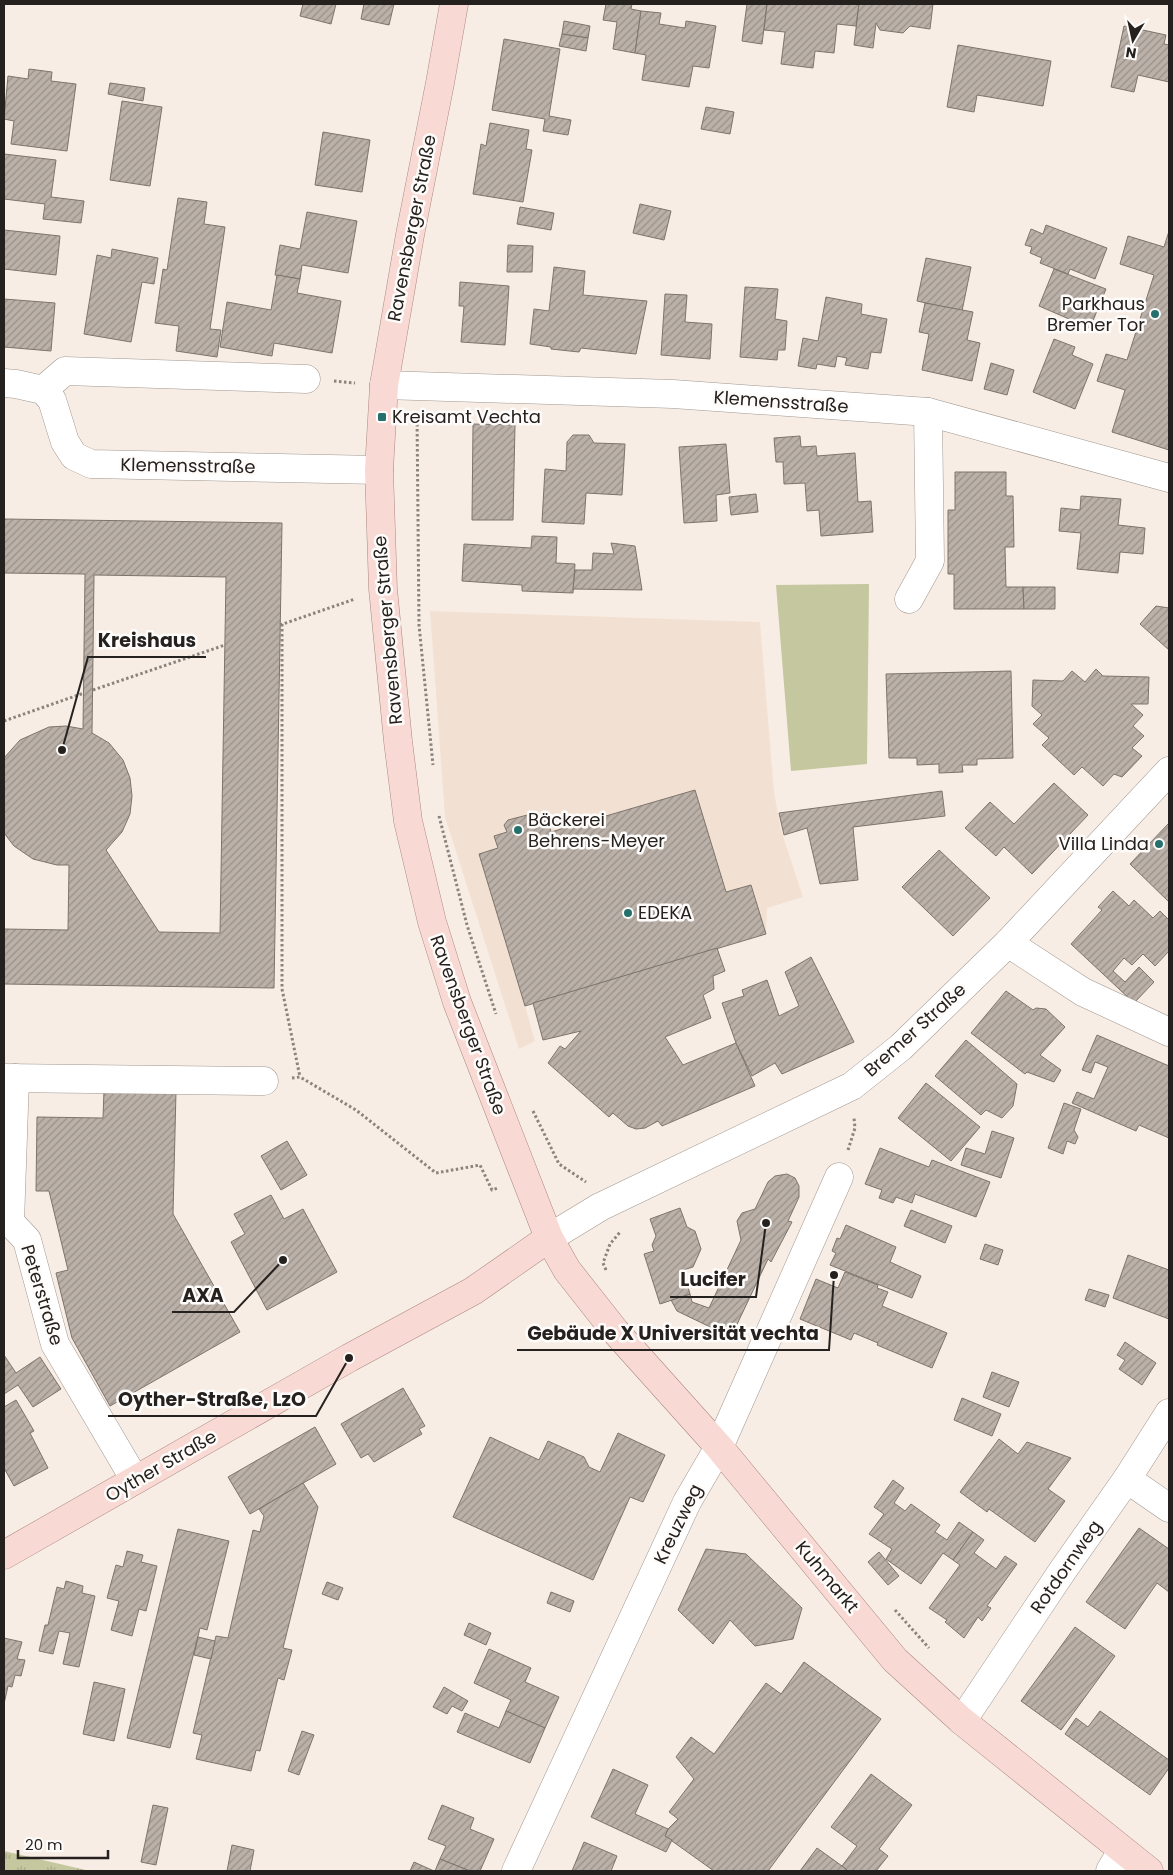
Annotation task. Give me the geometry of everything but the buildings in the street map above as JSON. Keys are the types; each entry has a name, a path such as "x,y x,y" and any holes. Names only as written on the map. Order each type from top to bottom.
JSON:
{"main road":[{"name":"Ravensberger Straße","path":"454,4 410,235 384,385 379,470 383,589 408,821 432,922 457,1002 550,1238"},
{"name":"Kuhmarkt","path":"550,1238 567,1270 615,1331 719,1447 895,1660 1116,1861 1150,1871"},
{"name":"Oyther Straße","path":"4,1555 349,1358 473,1291 550,1238"}],"street":[{"path":"4,383 43,390 66,371 306,379"},
{"name":"Klemensstraße","path":"384,385 673,394 928,412 1169,478"},
{"name":"Klemensstraße","path":"43,390 52,400 65,442 74,456 91,464 379,470"},
{"path":"909,599 930,561 928,412"},
{"name":"Bremer Straße","path":"550,1238 607,1203 852,1086 901,1047 1008,943 1169,771"},
{"path":"1008,943 1083,992 1169,1032"},
{"path":"7,1221 9,1078 264,1081"},
{"name":"Kreuzweg","path":"516,1871 687,1502 719,1447 839,1177"},
{"name":"Peterstraße","path":"7,1221 27,1240 55,1344 135,1480"},
{"name":"Rotdornweg","path":"962,1721 1063,1570 1127,1479 1169,1413"},
{"path":"1127,1479 1169,1508"}],"path":[{"path":"306,379 384,385"},
{"path":"418,386 417,483 420,625 434,770"},
{"path":"300,1077 282,989 281,625 383,589"},
{"path":"93,690 225,645"},
{"path":"4,721 84,693"},
{"path":"439,813 467,925 497,1017"},
{"path":"264,1081 300,1077 356,1110 436,1173 480,1165 492,1190 526,1180 559,1164"},
{"path":"839,1177 855,1128 852,1086"},
{"path":"531,1106 559,1164 582,1178 607,1203 622,1232 610,1244 603,1263 609,1276"},
{"path":"890,1604 932,1652"}],"shaded area":[{"path":"430,611 760,622 774,792 781,830 803,897 767,908 766,934 525,1006 535,1041 519,1049 445,817"}],"green space":[{"path":"869,584 867,764 791,771 776,585"},
{"path":"4,1851 90,1871 4,1871"}],"place":[{"name":"Parkhaus Bremer Tor","path":"1155,314"},
{"name":"Kreisamt Vechta","path":"382,417"},
{"name":"Kreishaus","path":"62,750"},
{"name":"Bäckerei Behrens-Meyer","path":"518,830"},
{"name":"Villa Linda","path":"1159,844"},
{"name":"EDEKA","path":"628,913"},
{"name":"Lucifer","path":"766,1223"},
{"name":"AXA","path":"283,1260"},
{"name":"Gebäude X Universität vechta","path":"834,1275"},
{"name":"Oyther-Straße, LzO","path":"349,1358"}]}
